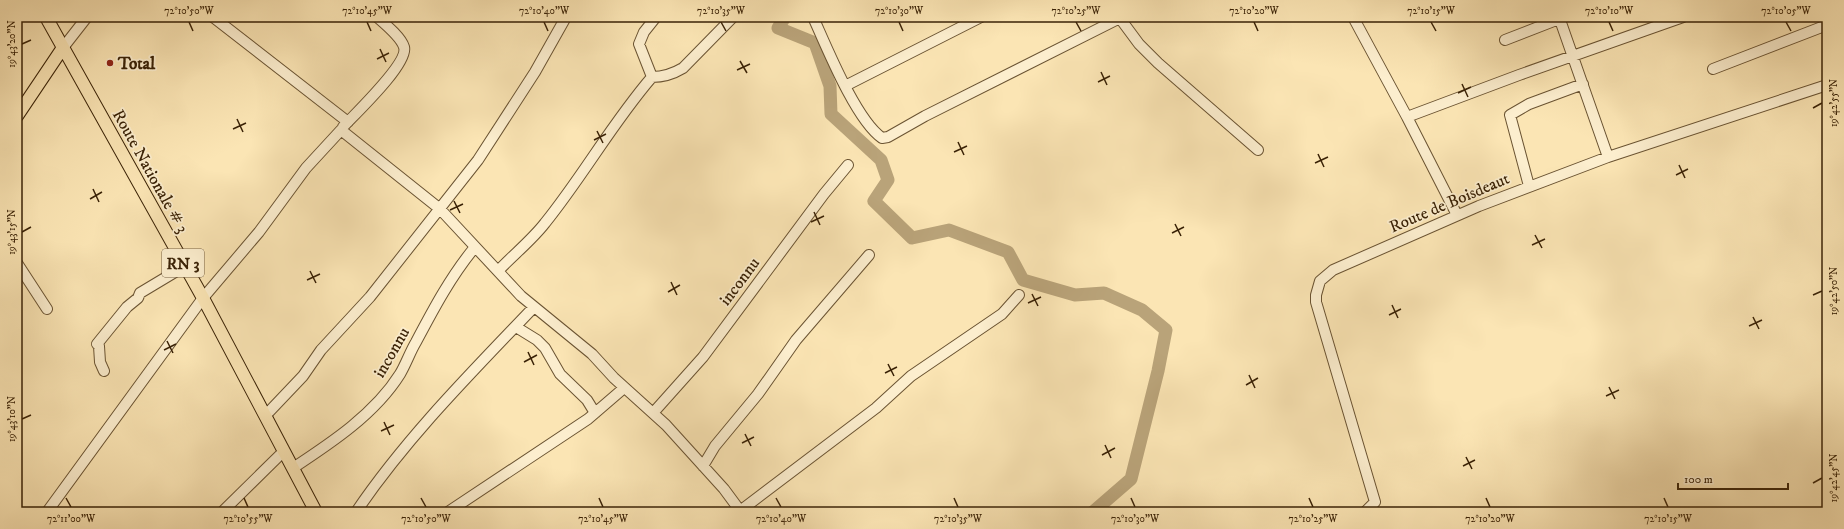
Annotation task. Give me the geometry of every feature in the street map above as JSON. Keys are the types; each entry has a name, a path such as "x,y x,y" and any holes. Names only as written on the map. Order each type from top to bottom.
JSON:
{"main road":[{"name":"Route Nationale # 3","path":"46,17 62,49 203,298 316,512"},
{"path":"17,116 62,49"}],"street":[{"path":"62,49 87,17"},
{"path":"213,17 348,122"},
{"path":"47,512 203,298 259,232 306,168 340,130 384,85 404,58 404,47 394,34 377,17"},
{"path":"265,416 303,376 321,350 370,297 478,160 535,72 566,17"},
{"path":"652,77 639,44 644,32 656,17"},
{"path":"498,270 544,224 580,178 639,92 652,77 661,77 673,74 683,68 733,17"},
{"path":"813,17 845,86 875,133 882,138 888,137 925,116 1120,18 1139,44 1158,63 1258,150"},
{"path":"845,86 981,17"},
{"path":"1353,17 1407,117 1457,215"},
{"path":"1407,117 1683,17"},
{"path":"1504,40 1559,18 1608,157"},
{"path":"1713,69 1827,25"},
{"path":"1529,186 1510,115 1530,104 1583,84"},
{"name":"Route de Boisdeaut","path":"1365,512 1375,502 1323,330 1316,302 1317,288 1320,281 1333,270 1457,215 1529,186 1608,157 1827,85"},
{"path":"340,130 440,209 521,296 592,354 624,388 666,425 724,489 740,512 876,408 911,376 1002,314 1020,295"},
{"name":"inconnu","path":"653,413 703,357 824,194 848,165"},
{"name":"inconnu","path":"293,468 321,450 356,422 390,388 405,366 415,343 444,290 459,266 475,247"},
{"path":"703,466 715,446 758,394 796,340 869,255"},
{"path":"17,263 48,309"},
{"path":"104,371 100,362 99,346 97,344 108,328 138,298 140,293 185,266"},
{"path":"356,512 368,494 435,411 534,307"},
{"path":"516,327 537,340 545,348 560,374 587,400 596,413"},
{"path":"448,512 588,420 624,388"},
{"path":"222,512 284,451"}],"waterway":[{"path":"785,17 778,28 815,43 830,86 831,114 881,160 888,180 874,201 912,238 949,230 1008,252 1023,280 1075,295 1104,293 1142,310 1166,330 1158,371 1131,479 1093,512"}],"place":[{"name":"Total","path":"110,63"}]}
